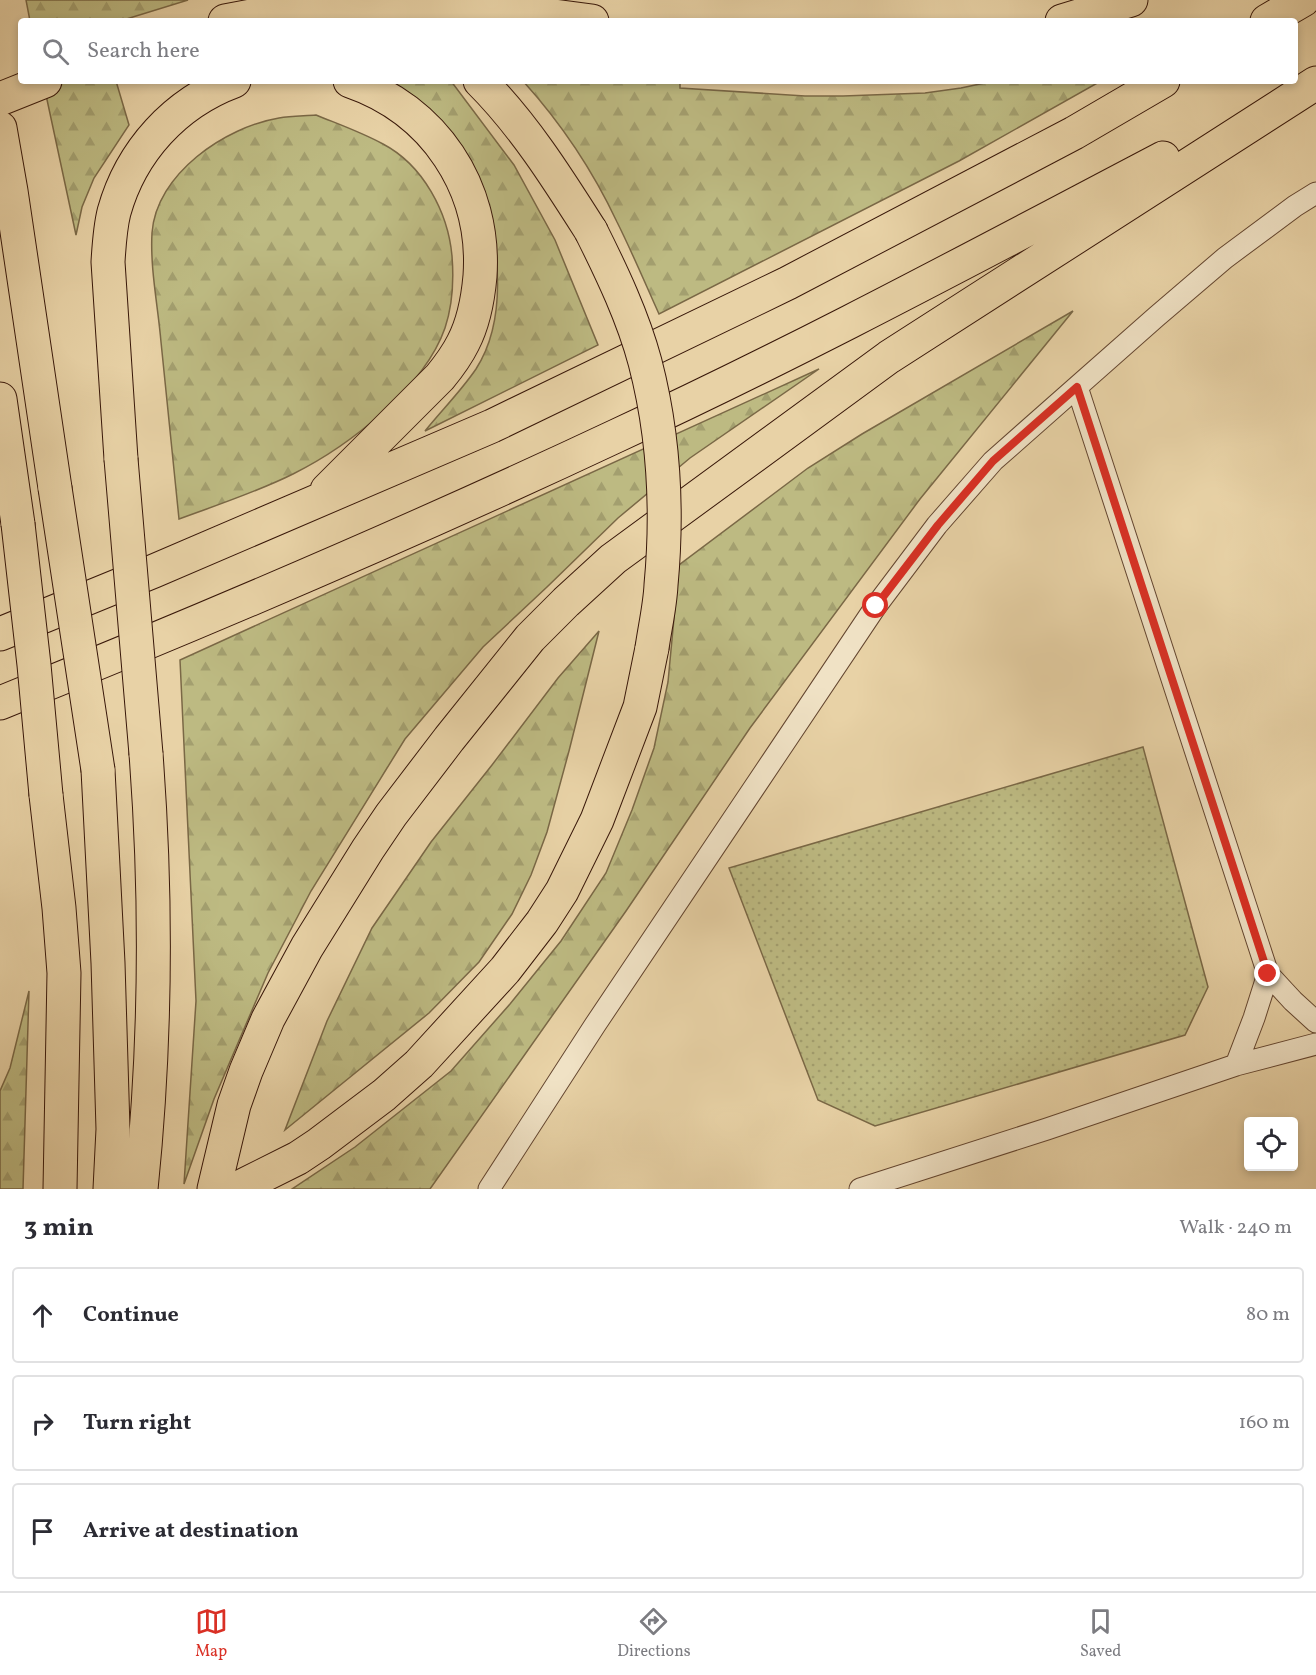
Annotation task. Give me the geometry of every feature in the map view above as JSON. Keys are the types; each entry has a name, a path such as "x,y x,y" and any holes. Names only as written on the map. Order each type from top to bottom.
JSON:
{"highway":[{"path":"1072,18 1131,0"},
{"path":"1272,18 1303,0"},
{"path":"241,18 293,8 381,4 530,13 569,18"},
{"path":"0,703 320,570 619,435 756,369 1316,81"},
{"path":"214,1189 234,1105 246,1071 268,1019 307,947 391,814 530,638 613,559 889,357 1316,81"},
{"path":"0,99 38,84"},
{"path":"141,1189 154,967 153,855 121,459 108,262 109,237 122,190 145,148 160,130 195,99 226,84"},
{"path":"315,502 440,377 464,342 477,302 480,249 476,217 470,196 453,163 416,118 383,95 357,84"},
{"path":"236,1189 298,1158 384,1095 418,1064 497,979 542,922 562,891 597,820 640,707 662,586 665,510 663,464 658,426 645,362 611,271 591,231 566,191 513,117 483,84"},
{"path":"0,634 492,426 788,283 1074,133 1158,84"},
{"path":"0,128 98,770 108,952 113,1117 110,1189"},
{"path":"0,399 18,524 34,665 64,973 60,1189"}],"street":[{"path":"489,1189 594,1025 876,606 938,525 993,461 1077,387 1225,258 1316,193"},
{"path":"1077,387 1268,974 1316,1022"},
{"path":"1236,1065 1268,974"},
{"path":"861,1189 1047,1130 1236,1065 1316,1044"}],"green space":[{"path":"26,0 188,0 130,18 29,18"},
{"path":"44,84 117,84 129,125 94,178 82,207 76,235"},
{"path":"389,84 453,84 514,165 555,240 598,345 425,431 476,369 489,342 496,314 498,284 496,255"},
{"path":"526,84 680,84 680,88 805,96 843,96 925,93 980,84 1096,84 959,161 659,314 623,233 598,184"},
{"path":"316,115 366,136 397,153 410,164 431,191 445,223 452,256 452,292 445,328 435,350 402,393 382,413 337,448 279,481 179,519 152,260 152,233 156,211 166,191 180,173 216,143 237,131 258,123 284,117"},
{"path":"1073,311 920,499 750,728 626,911 430,1189 292,1189 355,1147 451,1071 561,941 606,873 654,748 668,682 679,565 808,468"},
{"path":"819,369 690,458 618,518 483,647 405,739 311,891 268,973 214,1099 184,1184 196,1001 180,660"},
{"path":"599,631 547,832 531,875 512,914 479,962 429,1013 285,1130 327,1021 372,928 431,842 558,678"},
{"path":"1143,747 1208,987 1185,1035 875,1126 818,1100 729,868"},
{"path":"29,991 23,1189 0,1189 0,1091 10,1068"}],"route":[{"path":"876,606 938,525 993,461 1077,387 1268,974"}]}
